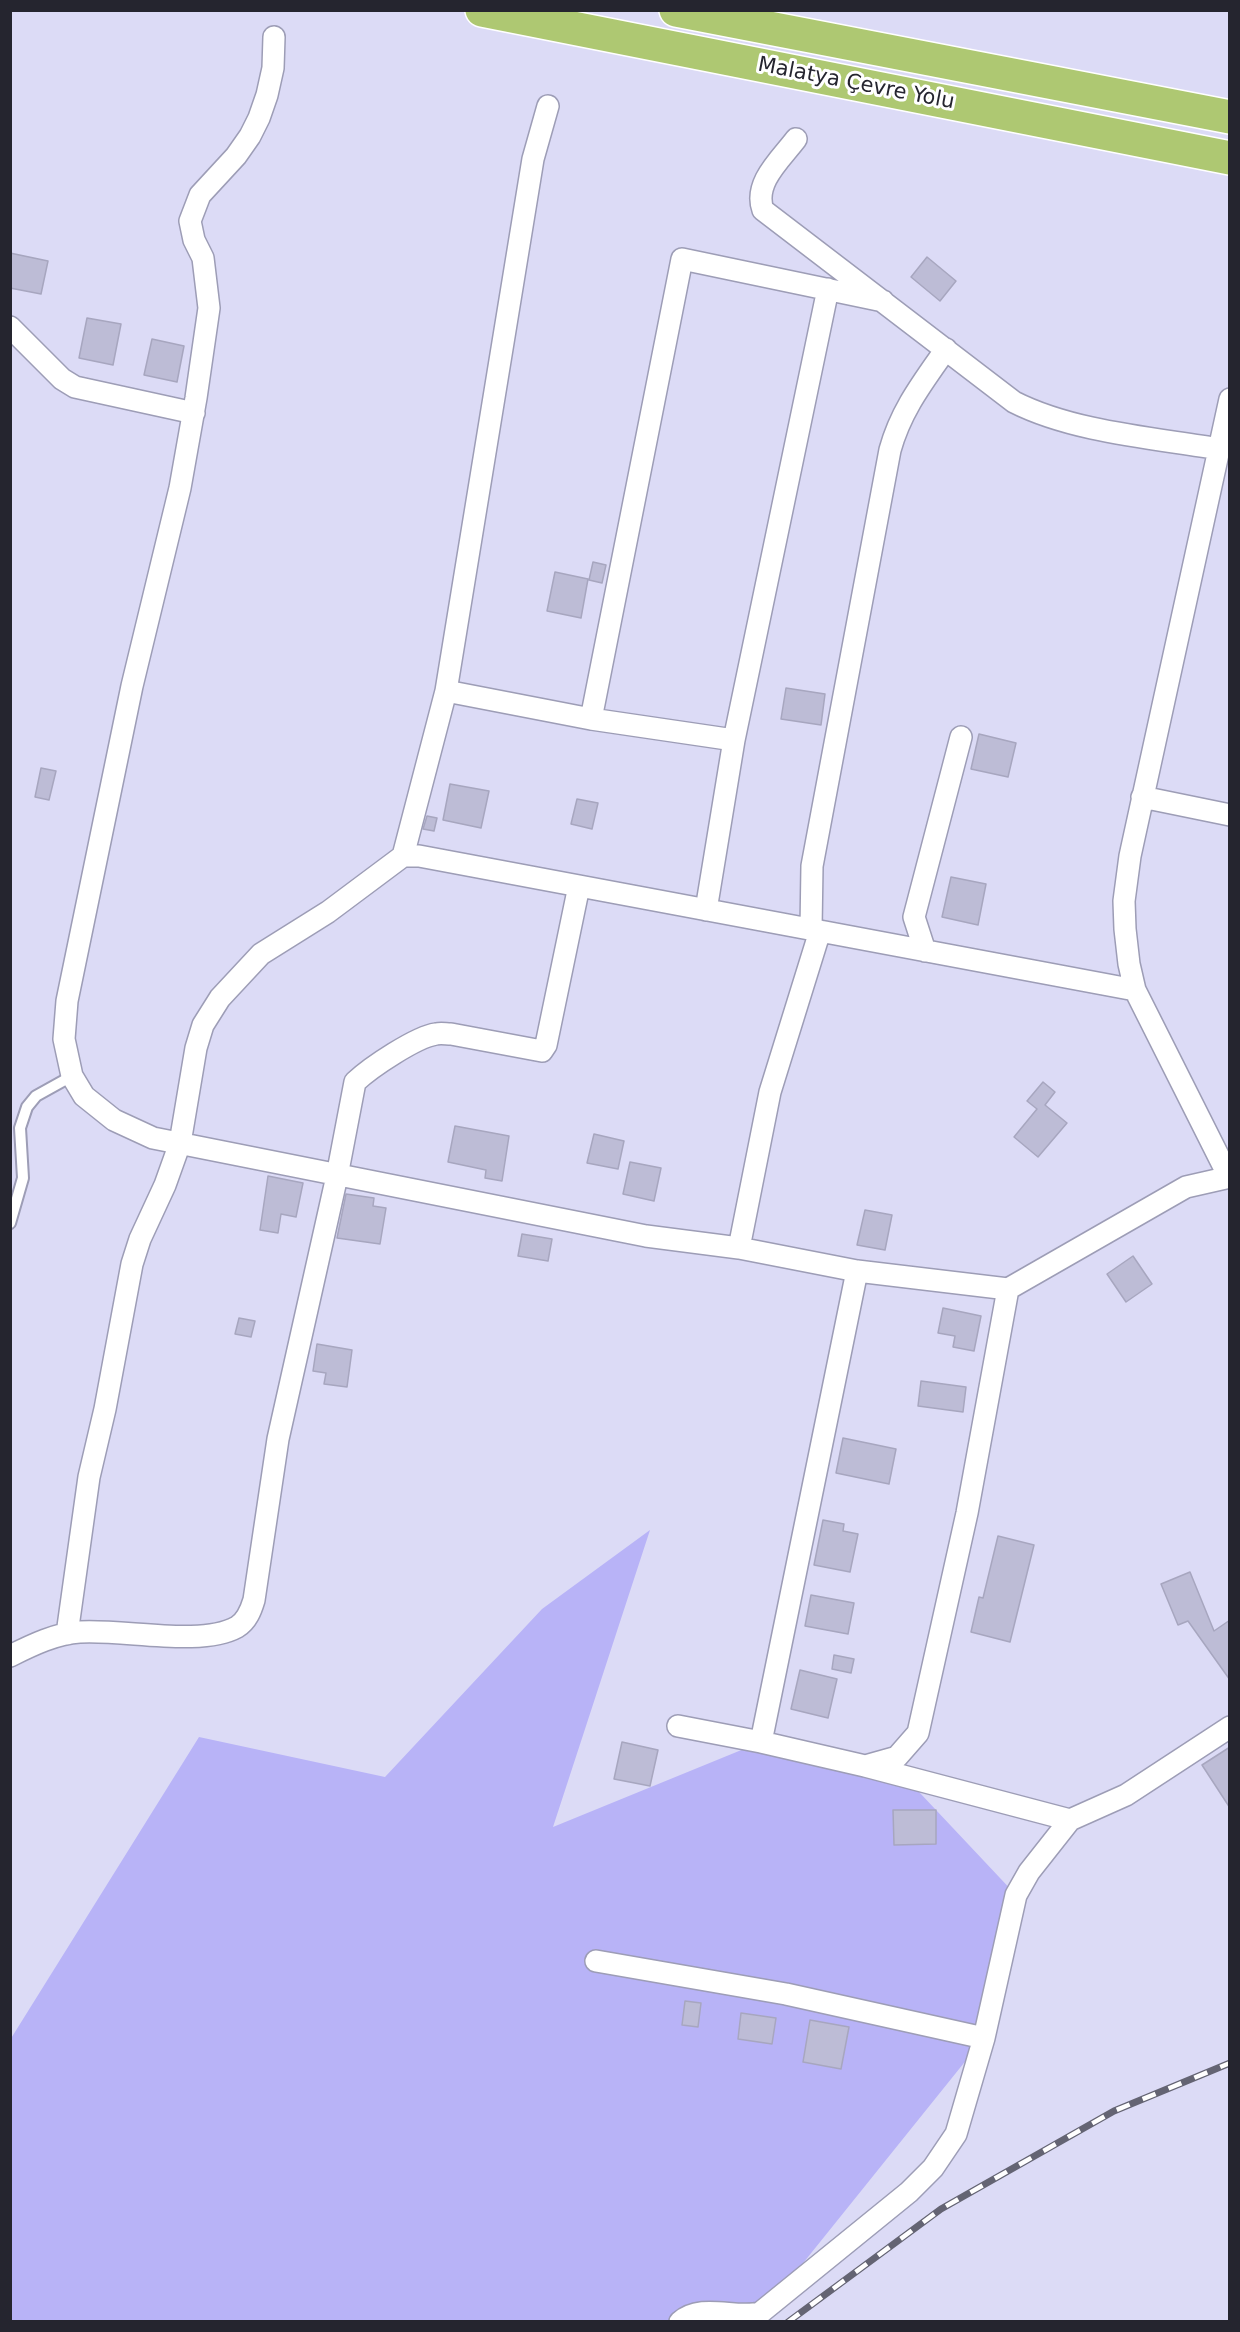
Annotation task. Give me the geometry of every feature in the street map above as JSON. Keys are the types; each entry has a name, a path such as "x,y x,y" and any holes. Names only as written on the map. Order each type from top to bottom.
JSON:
{"highway":[{"name":"Malatya Çevre Yolu","path":"482,10 1230,158"},
{"name":"Malatya Çevre Yolu","path":"676,10 1230,117"}],"street":[{"path":"274,37 273,68 267,95 250,136 236,156 200,195 190,221 194,240 203,258 209,308 194,413 180,488 132,686 67,1001 64,1039 72,1076 84,1096 114,1120 153,1138 646,1236 739,1248 857,1271 1008,1289 1185,1187 1229,1177 1135,990 1126,941 1124,901 1130,856 1142,798 1230,399"},
{"path":"403,856 446,691 533,159 548,106"},
{"path":"796,139 762,186 760,200 763,210 1014,402 1038,414 1091,427 1219,449"},
{"path":"591,719 682,259 883,301"},
{"path":"706,910 734,740 828,289"},
{"path":"10,327 62,379 75,387 194,413"},
{"path":"739,1248 770,1092 815,930 812,866 890,450 895,431 905,409 946,349"},
{"path":"446,691 591,719 734,740"},
{"path":"925,951 914,917 962,737"},
{"path":"1142,798 1230,815"},
{"path":"67,1634 89,1477 105,1410 132,1264 180,1143 202,1025 220,998 261,954 328,912 403,856 419,856 1135,990"},
{"path":"10,1656 67,1634 99,1632 197,1637 220,1634 239,1626 249,1614 254,1600 279,1439 337,1176 355,1082 417,1040 436,1034 451,1034 542,1051 546,1045 579,886"},
{"path":"761,1742 857,1271"},
{"path":"865,1766 897,1757 918,1733 967,1513 1008,1289"},
{"path":"678,1726 865,1766 1070,1820"},
{"path":"680,2322 685,2317 702,2313 742,2316 760,2313 909,2192 933,2168 956,2134 984,2038 1016,1895 1029,1872 1070,1820 1126,1795 1230,1727"},
{"path":"596,1961 786,1994 984,2038"}],"lane":[{"path":"10,1223 23,1178 20,1128 27,1107 36,1096 72,1076"}],"shaded area":[{"path":"650,1530 553,1827 761,1742 904,1776 1016,1895 984,2038 771,2303 732,2321 11,2321 10,2040 199,1737 385,1777 542,1609"}],"building":[{"path":"10,253 48,261 41,294 10,288"},
{"path":"927,257 956,281 940,301 911,277"},
{"path":"87,318 121,324 113,365 79,358"},
{"path":"152,339 184,346 177,382 144,375"},
{"path":"593,562 606,565 602,583 589,580"},
{"path":"555,572 588,579 581,618 547,611"},
{"path":"786,688 825,694 821,725 781,719"},
{"path":"979,734 1016,743 1008,777 971,769"},
{"path":"41,768 56,771 49,800 35,797"},
{"path":"450,784 489,791 481,828 443,820"},
{"path":"577,799 598,803 592,829 571,824"},
{"path":"427,816 437,818 434,831 423,829"},
{"path":"951,877 986,884 978,925 942,917"},
{"path":"1043,1082 1055,1092 1045,1105 1067,1123 1038,1157 1014,1137 1037,1109 1027,1101"},
{"path":"455,1126 509,1136 502,1181 485,1178 486,1170 448,1162"},
{"path":"594,1134 624,1141 618,1169 587,1163"},
{"path":"630,1162 661,1168 654,1201 623,1194"},
{"path":"268,1176 303,1183 296,1217 281,1214 278,1233 260,1230"},
{"path":"346,1194 374,1198 373,1206 386,1208 380,1244 337,1238"},
{"path":"865,1210 892,1215 885,1250 857,1245"},
{"path":"522,1234 552,1239 548,1261 518,1256"},
{"path":"1133,1256 1152,1284 1126,1302 1107,1274"},
{"path":"943,1308 981,1316 974,1351 953,1347 955,1336 938,1333"},
{"path":"239,1318 255,1321 251,1337 235,1334"},
{"path":"317,1344 352,1350 347,1387 324,1384 326,1373 313,1371"},
{"path":"921,1381 966,1387 963,1412 918,1406"},
{"path":"843,1438 896,1449 889,1484 836,1473"},
{"path":"823,1520 844,1524 843,1531 858,1534 850,1572 814,1565"},
{"path":"998,1536 1034,1545 1010,1642 971,1632 979,1597 983,1598"},
{"path":"1190,1572 1214,1631 1230,1620 1230,1680 1188,1621 1178,1625 1161,1584"},
{"path":"811,1595 854,1603 848,1634 805,1626"},
{"path":"834,1655 854,1659 851,1673 832,1669"},
{"path":"800,1670 837,1679 828,1718 791,1709"},
{"path":"622,1742 658,1750 650,1786 614,1779"},
{"path":"1230,1747 1230,1808 1202,1765"},
{"path":"893,1810 936,1810 936,1844 894,1845"},
{"path":"685,2001 701,2003 698,2027 682,2025"},
{"path":"741,2013 776,2018 772,2044 738,2039"},
{"path":"810,2020 849,2027 841,2069 803,2062"}],"railway":[{"path":"788,2322 941,2209 1114,2111 1230,2063"}]}
